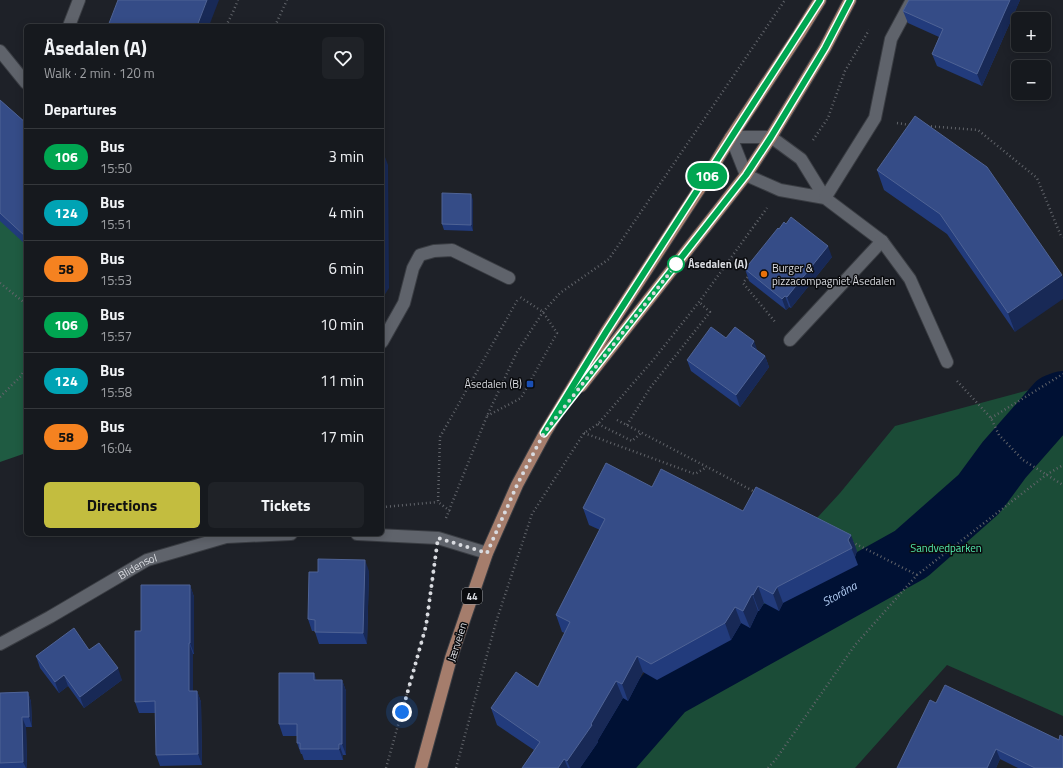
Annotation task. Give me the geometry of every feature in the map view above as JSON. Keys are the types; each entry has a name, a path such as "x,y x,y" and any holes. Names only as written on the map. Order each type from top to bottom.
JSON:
{"main road":[{"name":"Jærveien","path":"421,768 451,658 487,553 517,485 544,433 606,332 820,0"},
{"name":"Jærveien","path":"544,433 746,175 825,48 850,0"}],"street":[{"path":"70,24 80,0"},
{"path":"825,198 875,118 891,39 912,0"},
{"path":"0,51 24,81"},
{"path":"825,198 780,190 746,175 731,137 771,137 801,158 825,198 882,241 910,279 947,362"},
{"path":"790,340 882,241"},
{"path":"384,338 404,303 413,268 420,255 434,251 452,250 509,278"},
{"path":"384,535 438,538 487,553"},
{"name":"Blidensol","path":"0,644 50,617 147,560 226,537 248,536"}],"path":[{"path":"227,24 238,0"},
{"path":"276,24 287,0"},
{"path":"386,768 426,626 438,538 487,416 517,352 543,312 560,293 609,259 785,0"},
{"path":"813,140 828,118 845,71 871,26"},
{"path":"875,118 916,126"},
{"path":"924,126 978,130 1037,178 1063,238"},
{"path":"456,768 496,622 532,514 584,433 598,424 654,358 699,302 768,206"},
{"path":"752,271 743,283 790,340"},
{"path":"0,283 24,302"},
{"path":"438,502 440,437 519,296 543,312 557,334 521,398 487,416"},
{"path":"627,425 650,388 710,312 699,302"},
{"path":"947,362 957,382 991,418 999,435 1023,460 1063,486"},
{"path":"0,397 21,376 24,371"},
{"path":"991,418 1063,374"},
{"path":"617,420 763,496"},
{"path":"598,424 632,440 641,433"},
{"path":"584,433 695,474 707,467"},
{"path":"768,768 776,759 855,645 917,575 1046,475 1063,465"},
{"path":"384,507 438,502 450,510"},
{"path":"847,539 917,575"}],"green space":[{"path":"0,216 24,239 24,454 0,462"},
{"name":"Sandvedparken","path":"1063,381 1063,716 947,665 855,768 630,768 623,729 840,493 895,426"}],"building":[{"path":"118,0 207,0 198,24 109,24"},
{"path":"909,0 1010,0 977,74 932,54 943,29 903,11"},
{"path":"0,100 24,121 24,235 0,213"},
{"path":"915,116 987,167 1062,275 1008,313 940,214 877,170"},
{"path":"442,193 471,194 471,225 442,224"},
{"path":"791,217 828,246 787,297 785,296 782,299 745,269 778,228 779,229 784,222 786,224"},
{"path":"711,327 726,338 735,327 754,341 751,346 765,356 736,395 687,360"},
{"path":"606,463 652,487 661,469 743,511 756,487 851,535 848,540 852,548 777,587 773,594 758,586 743,611 735,607 725,623 651,664 637,656 622,684 616,681 591,724 592,725 567,761 564,759 558,768 522,768 540,742 491,708 516,672 538,687 570,622 556,615 605,519 583,508"},
{"path":"318,559 365,560 363,633 315,632 315,620 308,619 309,572 318,572"},
{"path":"141,585 190,585 189,691 197,691 198,754 156,755 155,701 135,702 135,631 141,631"},
{"path":"74,628 89,650 99,643 118,668 80,697 64,675 55,682 36,656"},
{"path":"279,673 314,673 314,680 342,680 342,744 339,744 339,749 300,749 300,743 297,743 297,724 279,724"},
{"path":"945,685 1059,740 1060,735 1063,737 1063,768 1035,768 996,749 987,768 897,768 930,700 936,703"},
{"path":"28,692 29,717 22,717 23,762 0,763 0,693"}],"waterway":[{"name":"Storåna","path":"599,768 667,690 911,554 979,494 1004,460 1055,402 1063,399"}],"bus line":[{"name":"106","path":"820,0 606,332 544,433 746,175 825,48 850,0"}],"place":[{"name":"Åsedalen (A)","path":"676,264"},
{"name":"Burger & pizzacompagniet Åsedalen","path":"764,274"},
{"name":"Åsedalen (B)","path":"530,384"}],"route":[{"path":"402,712 426,626 438,538 487,553 517,485 544,433 679,261 676,264"}]}
